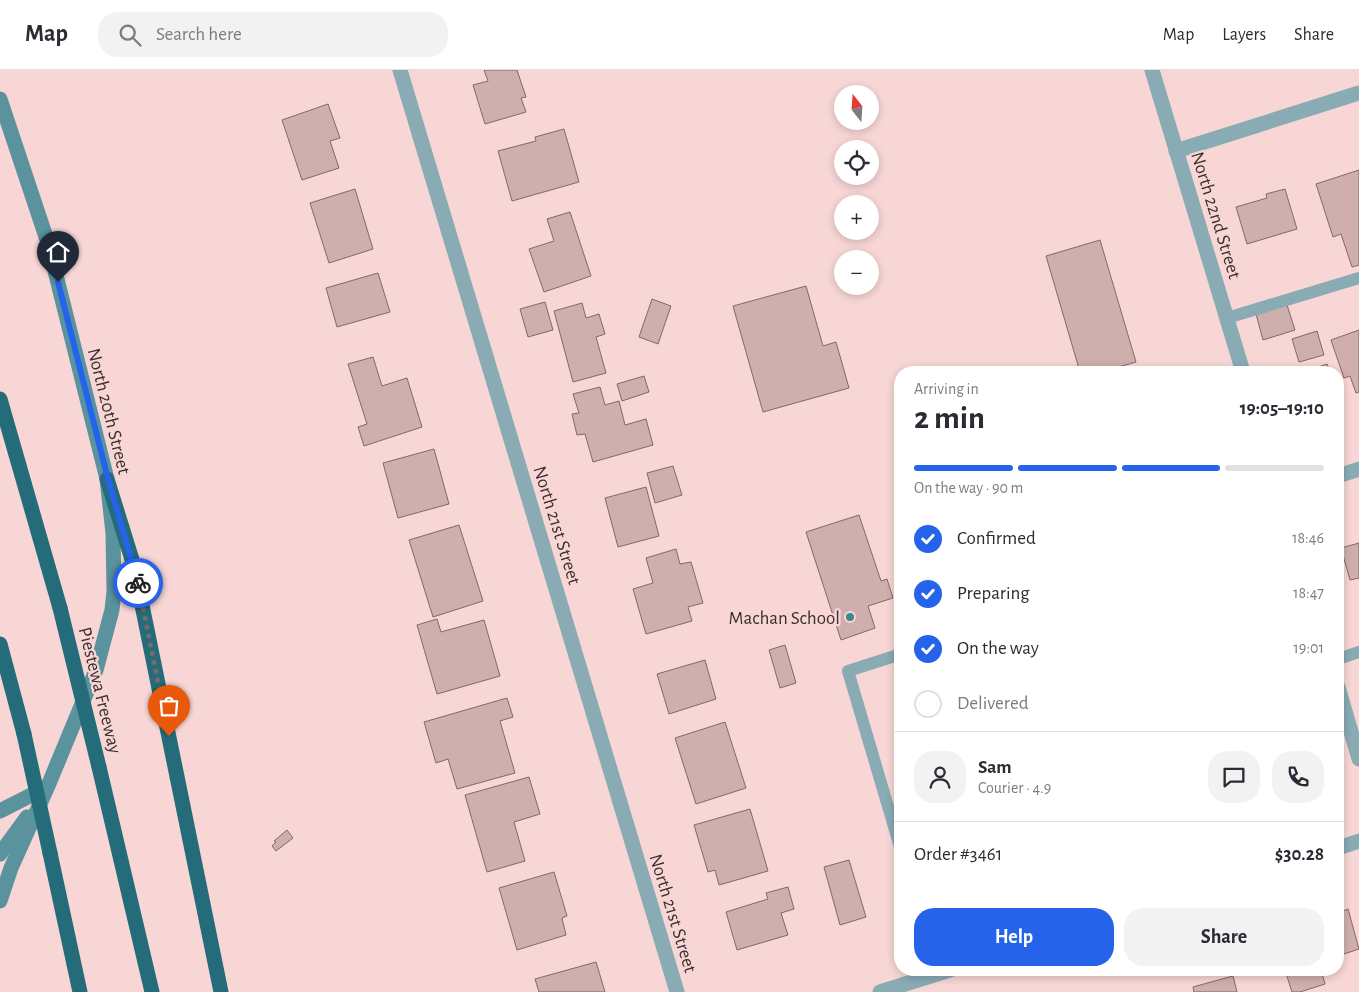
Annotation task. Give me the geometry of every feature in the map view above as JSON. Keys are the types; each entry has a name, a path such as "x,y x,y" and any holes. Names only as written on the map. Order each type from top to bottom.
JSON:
{"highway":[{"name":"Piestewa Freeway","path":"0,399 60,608 152,992"},
{"path":"108,479 134,566 221,992"},
{"path":"0,644 24,734 80,992"}],"street":[{"name":"North 21st Street","path":"400,70 677,992"},
{"name":"North 22nd Street","path":"1152,70 1241,366"},
{"path":"1176,151 1359,93"},
{"name":"North 20th Street","path":"0,99 48,244 108,479 113,533 112,610 96,670 48,786 11,868 0,901"},
{"path":"1344,474 1359,469"},
{"path":"1344,708 1359,759"},
{"path":"0,811 48,786"},
{"path":"0,854 48,786"},
{"path":"1344,846 1359,841"},
{"path":"880,992 926,976"}],"lane":[{"path":"1227,318 1359,278"},
{"path":"1344,657 1359,652"},
{"path":"894,656 848,670 894,827"}],"building":[{"path":"484,70 517,70 526,97 521,98 526,112 485,124 473,85 488,81"},
{"path":"328,104 340,138 330,141 339,168 302,180 282,120"},
{"path":"564,129 579,182 512,201 498,151 536,141 535,137"},
{"path":"1359,170 1359,265 1352,267 1341,234 1333,237 1316,184"},
{"path":"355,189 373,249 329,263 310,203"},
{"path":"1285,189 1297,229 1247,244 1236,207 1267,198 1266,194"},
{"path":"570,212 591,276 544,292 529,249 554,241 547,219"},
{"path":"1100,240 1136,362 1122,366 1078,366 1046,256"},
{"path":"378,273 390,312 337,327 326,288"},
{"path":"806,286 823,346 836,342 849,388 763,412 733,306"},
{"path":"652,299 671,306 658,344 639,337"},
{"path":"545,302 553,330 528,337 520,309"},
{"path":"582,303 586,318 599,314 605,334 596,337 606,373 573,382 554,311"},
{"path":"1287,305 1295,330 1263,340 1256,314"},
{"path":"1359,330 1359,392 1356,393 1350,376 1344,378 1344,366 1340,366 1331,340"},
{"path":"1317,331 1324,355 1299,362 1292,339"},
{"path":"373,357 382,386 407,378 422,427 364,446 358,427 367,424 348,364"},
{"path":"644,376 649,392 622,401 617,384"},
{"path":"600,387 605,405 619,401 625,425 646,419 653,445 593,462 585,434 577,435 572,414 579,413 573,394"},
{"path":"434,449 449,504 398,518 383,463"},
{"path":"673,466 682,495 655,503 647,473"},
{"path":"646,487 659,536 618,547 605,498"},
{"path":"859,515 881,581 887,579 893,598 868,606 875,628 841,640 806,532"},
{"path":"459,525 483,601 433,617 409,540"},
{"path":"1359,543 1359,578 1350,580 1344,559 1344,547"},
{"path":"676,549 680,564 691,562 703,603 688,607 692,621 646,634 633,589 653,583 646,558"},
{"path":"437,619 441,632 484,620 500,676 437,694 417,625"},
{"path":"785,645 796,683 780,688 769,650"},
{"path":"705,660 716,699 669,714 657,674"},
{"path":"507,698 513,717 500,721 515,773 457,789 448,759 436,763 424,722"},
{"path":"725,722 746,788 696,804 675,738"},
{"path":"529,777 540,814 514,822 525,861 487,872 465,795"},
{"path":"750,809 768,871 719,885 715,870 708,872 694,825"},
{"path":"287,830 293,838 276,851 272,846 276,842 274,841"},
{"path":"849,860 866,917 840,925 824,867"},
{"path":"554,872 567,916 562,918 566,935 517,950 499,888"},
{"path":"788,887 794,909 781,913 788,935 737,950 726,912 768,899 766,893"},
{"path":"1348,909 1359,949 1344,954 1344,911"},
{"path":"596,962 605,992 539,992 535,979"},
{"path":"1233,976 1237,992 1194,992 1193,987"},
{"path":"1287,976 1323,976 1325,984 1300,992 1292,992"}],"way so far":[{"path":"138,583 169,736"}],"place":[{"name":"Machan School","path":"850,617"}],"route":[{"path":"58,282 108,479 138,583"}]}
